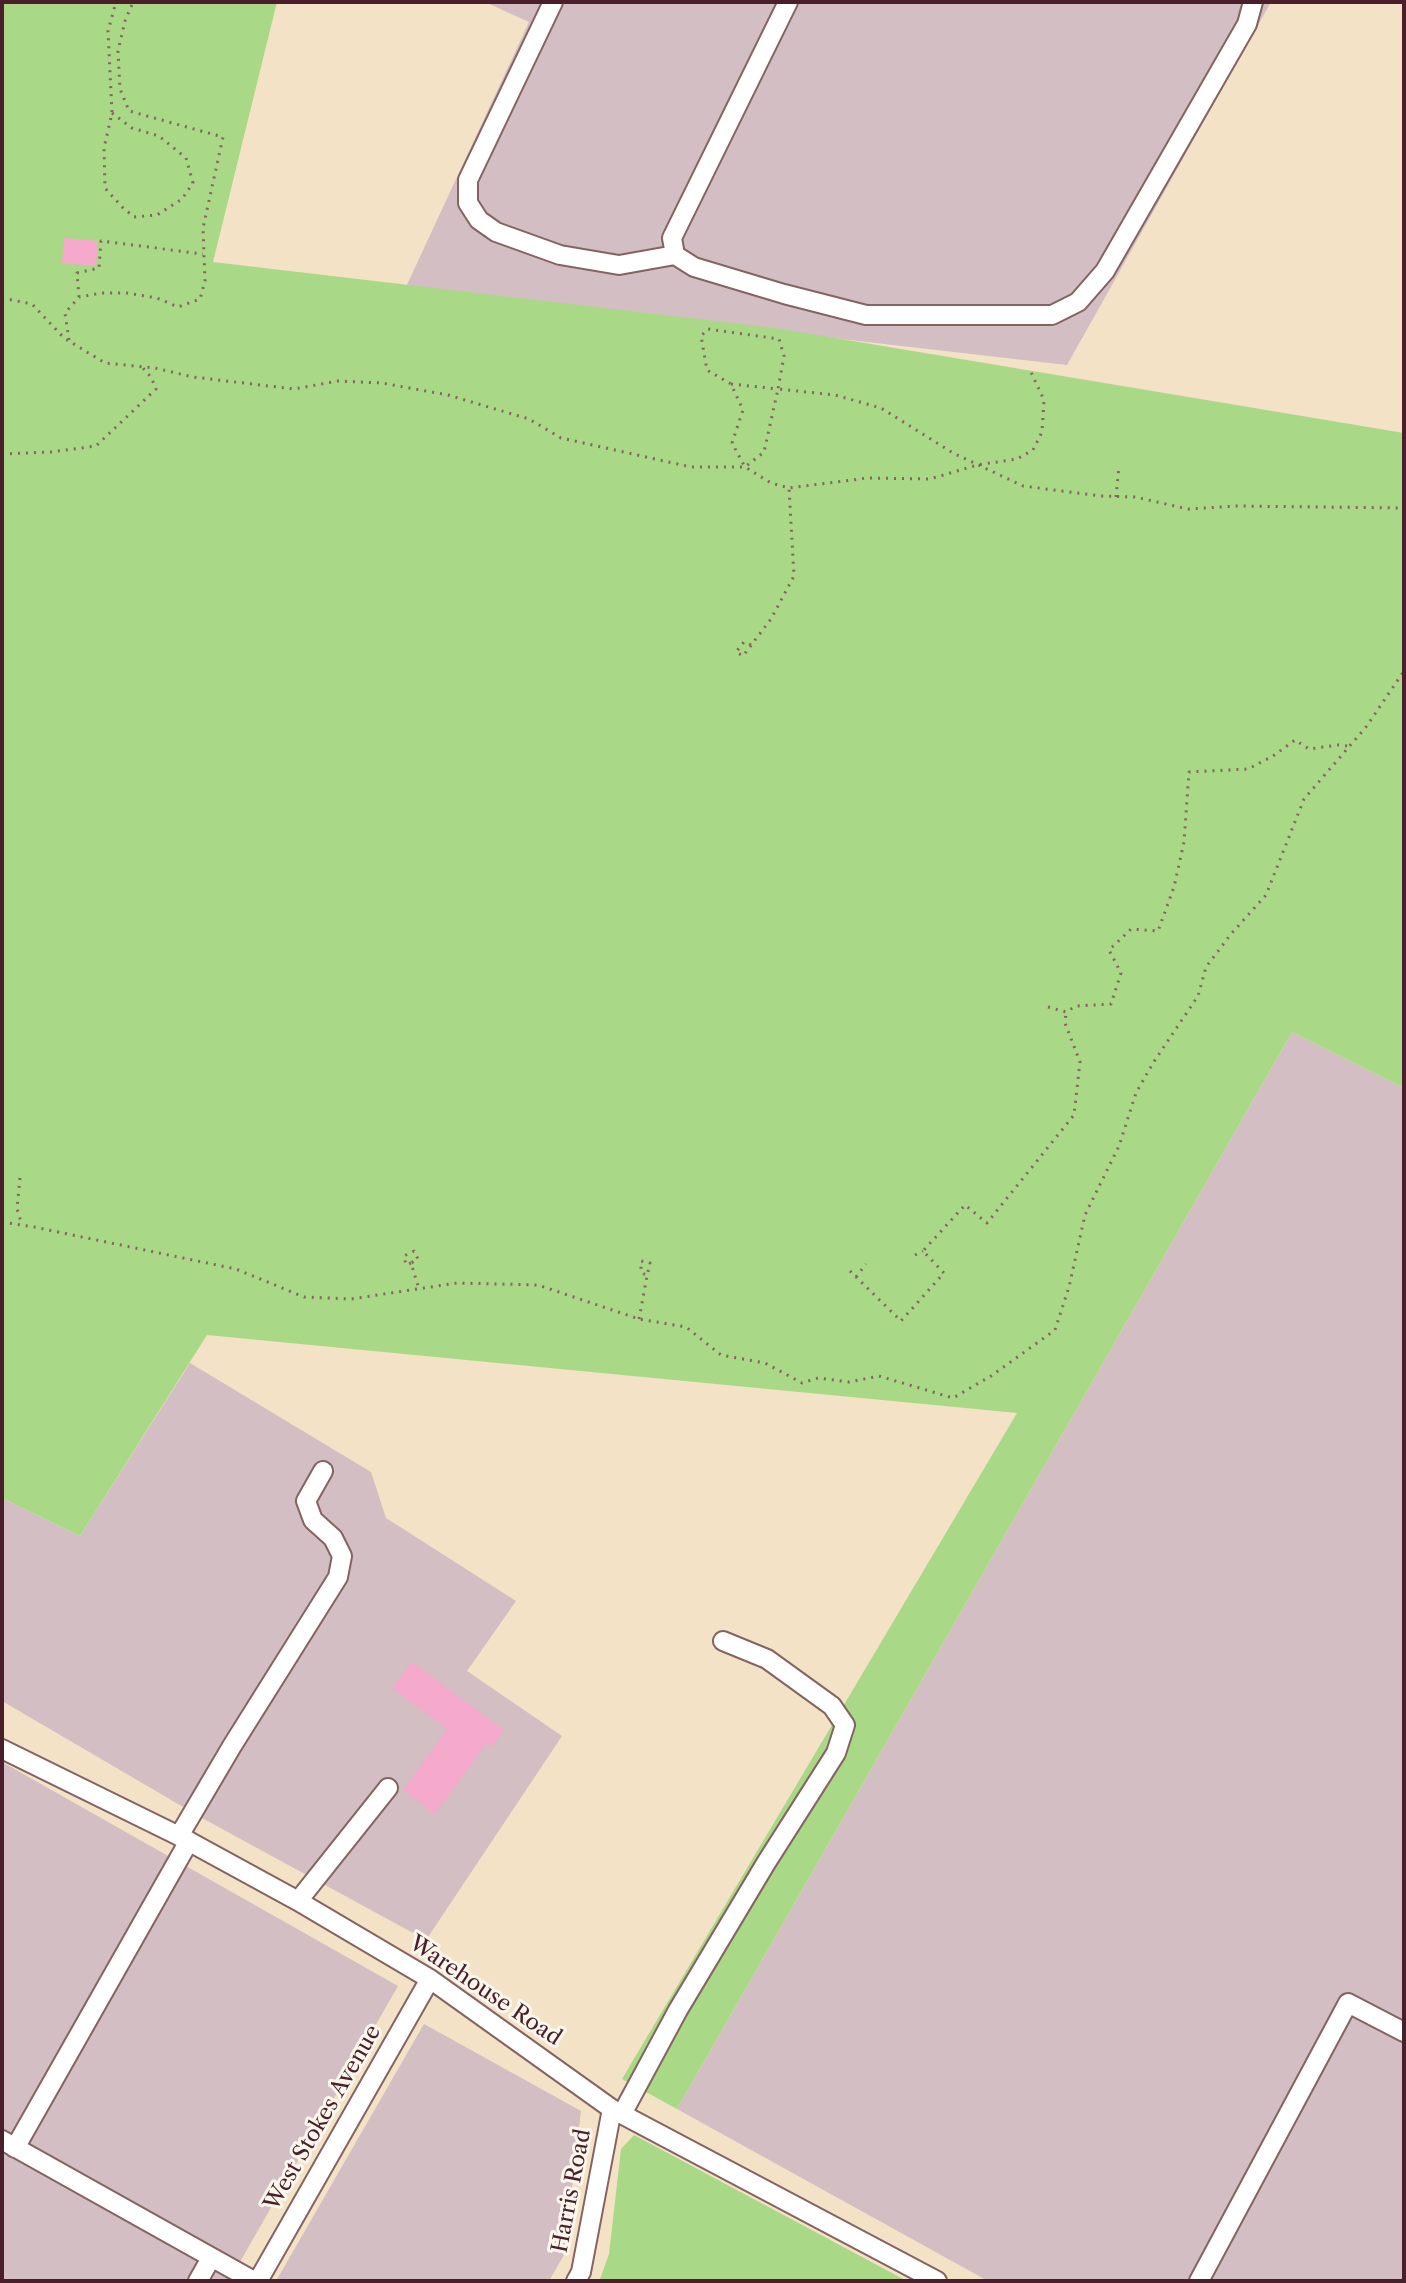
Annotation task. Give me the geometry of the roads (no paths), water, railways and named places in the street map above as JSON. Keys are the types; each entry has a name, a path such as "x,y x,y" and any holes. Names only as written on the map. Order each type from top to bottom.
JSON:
{"street":[{"path":"553,2 468,180 468,203 479,220 496,232 560,255 619,265 675,255 694,267 866,315 1052,315 1078,302 1105,271 1247,24 1253,2"},
{"path":"675,255 672,238 788,2"},
{"path":"256,2281 8,2144 184,1839 232,1746 338,1577 342,1556 333,1538 313,1520 306,1501 323,1471"},
{"name":"Harris Road","path":"576,2281 581,2272 617,2112 766,1863 836,1753 845,1725 832,1706 767,1659 723,1641"},
{"name":"Warehouse Road","path":"2,1749 184,1839 298,1901 430,1979 617,2112 937,2281"},
{"path":"298,1901 388,1788"},
{"name":"West Stokes Avenue","path":"256,2281 430,1979"},
{"path":"1199,2281 1348,2003 1404,2032"},
{"path":"198,2281 211,2258"}]}
